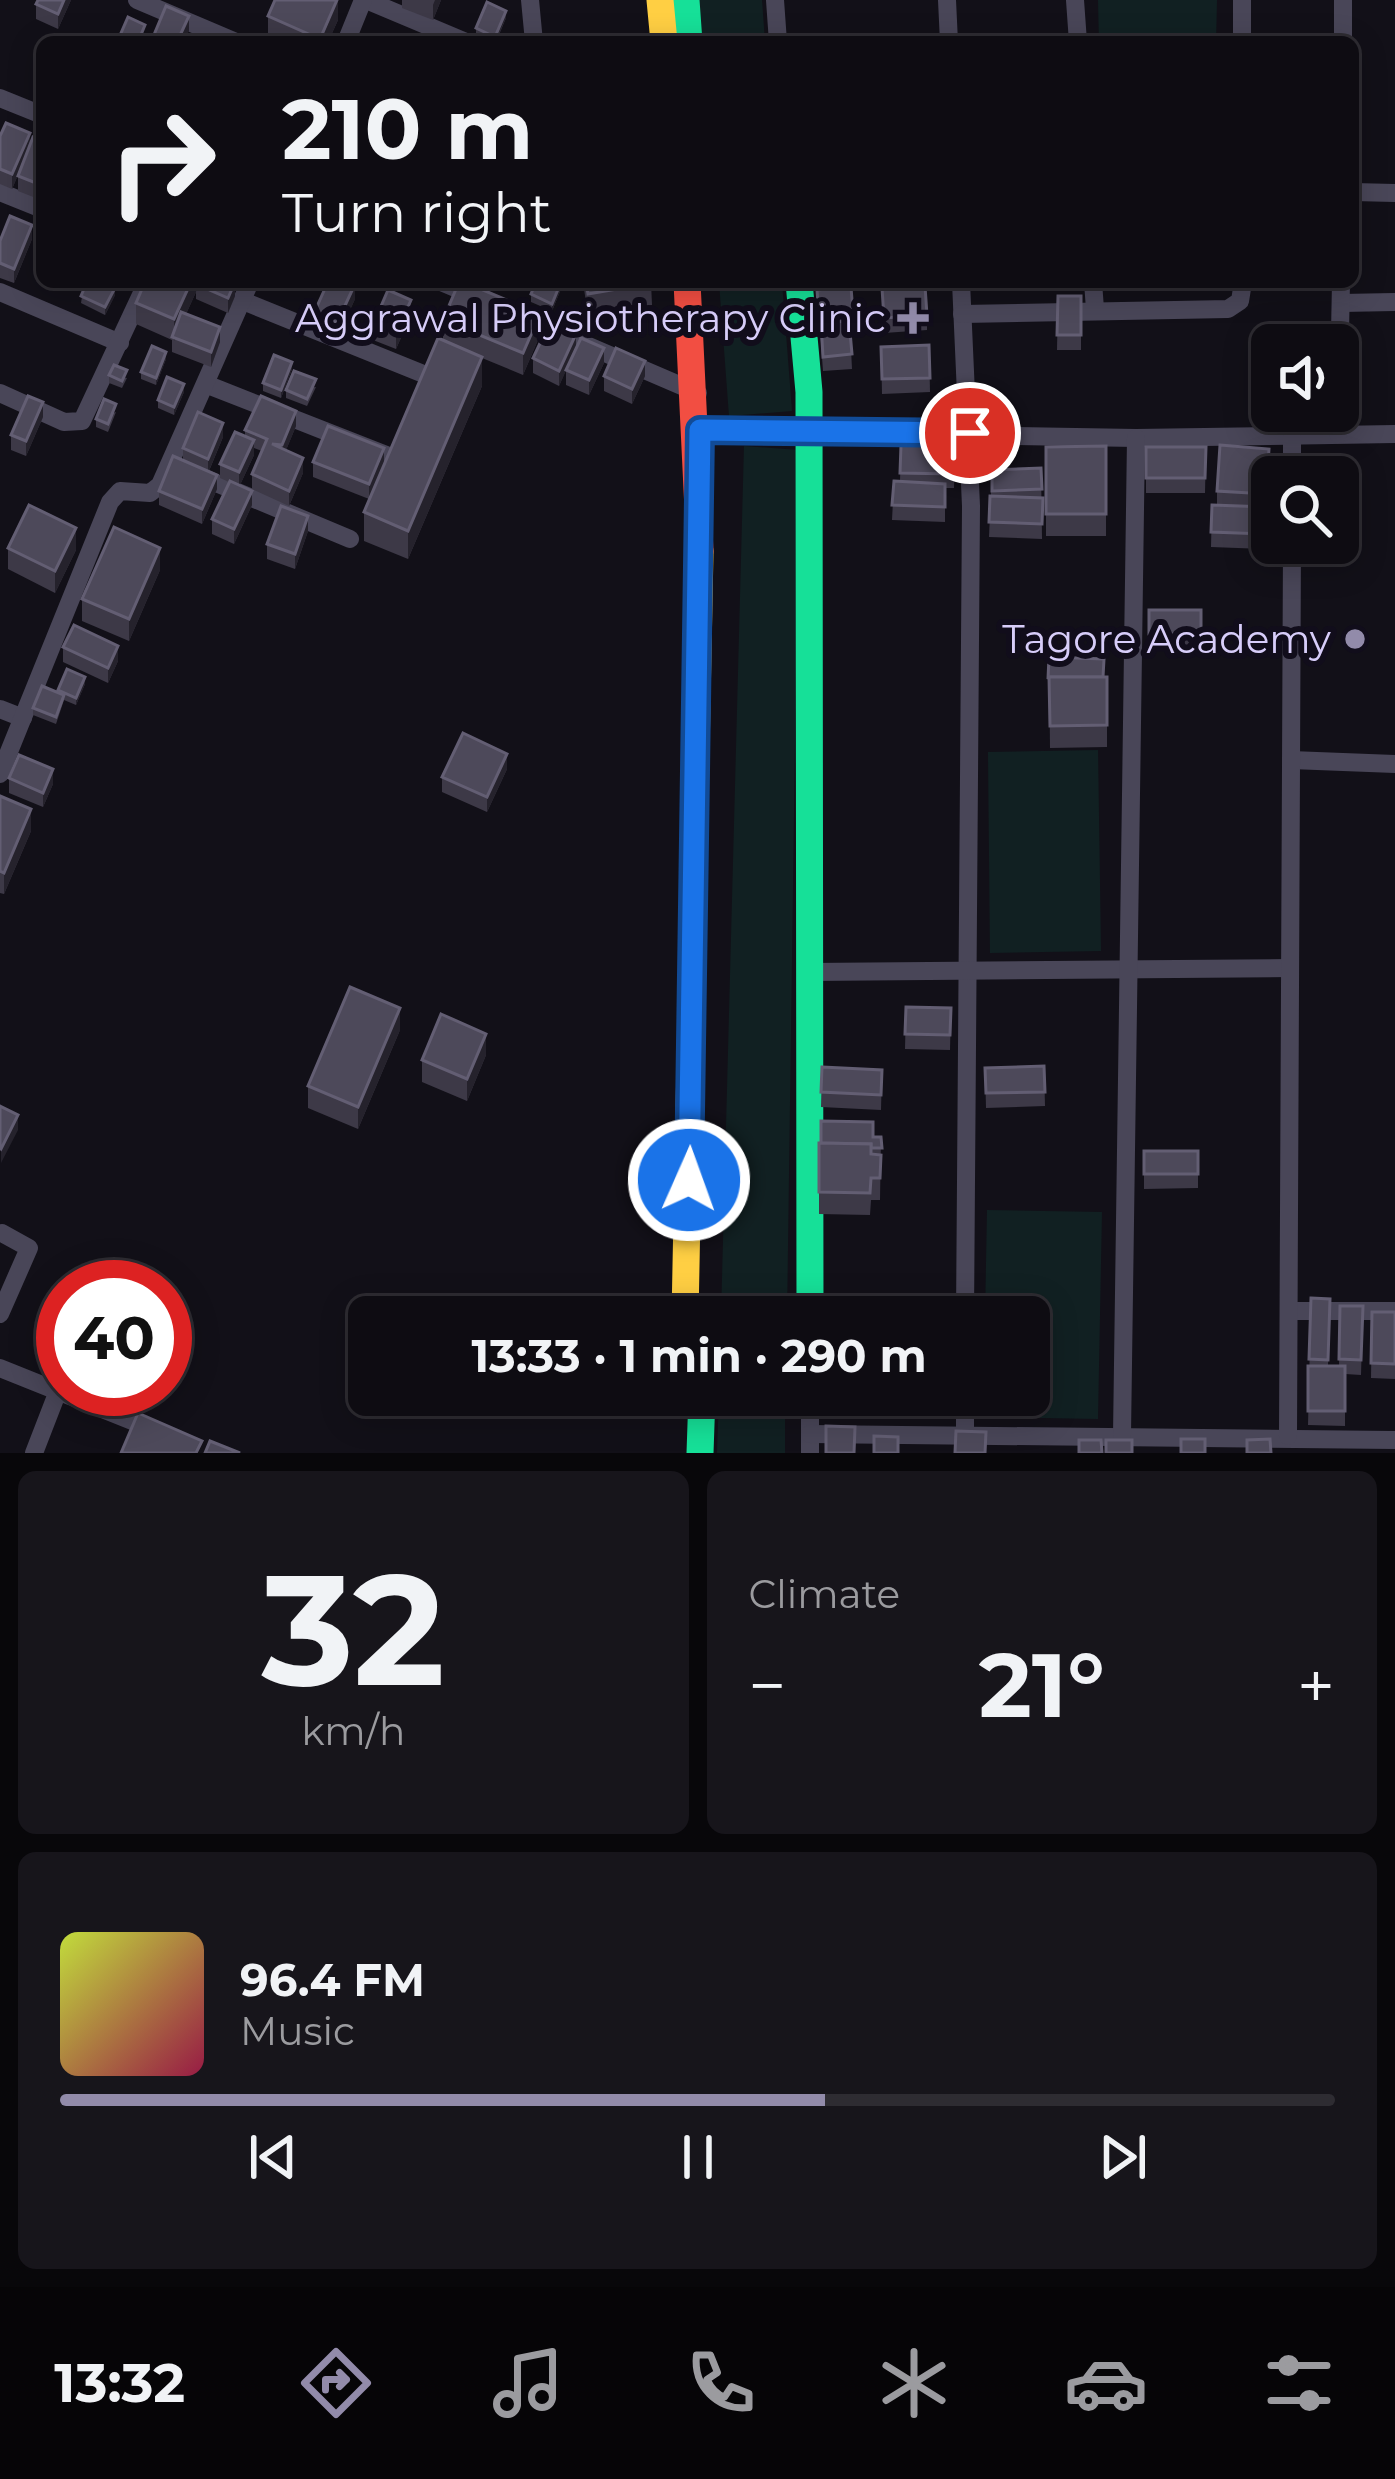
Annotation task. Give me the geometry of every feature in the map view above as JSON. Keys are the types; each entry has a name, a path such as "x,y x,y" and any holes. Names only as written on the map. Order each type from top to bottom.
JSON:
{"street":[{"path":"136,0 222,36"},
{"path":"530,0 533,36"},
{"path":"660,0 663,36"},
{"path":"686,0 689,36"},
{"path":"775,0 778,36"},
{"path":"947,0 949,36"},
{"path":"1075,0 1078,36"},
{"path":"1242,0 1242,36"},
{"path":"1342,36 1343,0"},
{"path":"350,36 374,2 449,36"},
{"path":"0,98 36,113"},
{"path":"0,192 36,207"},
{"path":"1359,192 1395,193"},
{"path":"0,392 64,422 82,421 144,288"},
{"path":"458,288 698,393"},
{"path":"687,1296 709,431 698,393 688,288"},
{"path":"704,1296 706,288"},
{"path":"799,288 808,433 810,1296"},
{"path":"961,288 970,433 965,1296"},
{"path":"1093,288 1095,309"},
{"path":"962,314 1228,309 1240,301 1243,288"},
{"path":"1338,434 1341,288"},
{"path":"0,292 120,343"},
{"path":"0,774 110,502 120,491 155,491 208,385 247,292 421,373"},
{"path":"1341,303 1395,302"},
{"path":"208,385 386,455"},
{"path":"709,431 1136,438 1395,434"},
{"path":"1292,436 1292,456"},
{"path":"1122,1435 1136,438"},
{"path":"170,464 350,538"},
{"path":"1288,1436 1292,564"},
{"path":"0,709 23,718"},
{"path":"1291,760 1395,764"},
{"path":"809,972 1290,968"},
{"path":"0,1314 29,1248 2,1233"},
{"path":"1292,1311 1395,1311"},
{"path":"0,1368 36,1382"},
{"path":"34,1453 48,1416"},
{"path":"105,1416 131,1430 171,1437"},
{"path":"682,1453 683,1416"},
{"path":"700,1453 701,1416"},
{"path":"964,1416 964,1434"},
{"path":"810,1443 964,1434 1395,1440"}],"shaded area":[{"path":"699,0 762,0 765,36 702,36"},
{"path":"1098,0 1217,0 1216,36 1099,36"},
{"path":"719,288 782,288 792,411 729,416"},
{"path":"744,446 799,450 787,1296 722,1296"},
{"path":"1098,750 1101,951 990,953 988,752"},
{"path":"987,1210 1102,1212 1098,1419 983,1417 1050,1416 1050,1296 985,1296"},
{"path":"718,1416 785,1416 785,1453 717,1453"}],"building":[{"path":"38,0 64,0 58,14 36,4"},
{"path":"275,0 337,0 321,36 268,16"},
{"path":"487,2 506,11 495,36 476,28"},
{"path":"166,6 189,16 180,36 154,36"},
{"path":"128,17 145,25 140,36 120,36"},
{"path":"6,123 30,133 12,174 0,169 0,136"},
{"path":"33,137 36,183 18,176"},
{"path":"10,216 32,225 14,269 0,263 0,241"},
{"path":"84,288 115,288 105,307 81,296"},
{"path":"142,288 188,288 174,319 136,303"},
{"path":"205,288 232,288 228,298"},
{"path":"325,288 353,288 337,323 314,313"},
{"path":"456,288 478,288 540,314 523,353 443,320"},
{"path":"534,288 559,288 552,304 531,294"},
{"path":"587,288 623,288 588,294"},
{"path":"851,288 853,313 819,316 817,290"},
{"path":"882,288 925,288 927,315 884,318"},
{"path":"388,290 411,300 396,334 373,325"},
{"path":"1058,296 1081,296 1081,335 1057,335"},
{"path":"181,312 220,327 211,352 172,337"},
{"path":"849,321 852,354 823,357 821,323"},
{"path":"550,322 576,334 559,371 533,358"},
{"path":"438,338 482,357 408,531 364,512"},
{"path":"581,338 604,348 589,380 566,370"},
{"path":"929,345 930,378 882,379 881,347"},
{"path":"152,346 166,352 156,378 141,372"},
{"path":"616,348 645,361 632,389 604,376"},
{"path":"274,355 292,362 281,390 263,383"},
{"path":"114,365 127,370 122,381 109,375"},
{"path":"294,371 316,379 307,399 286,390"},
{"path":"167,377 184,384 174,407 158,400"},
{"path":"28,396 43,402 26,441 11,435"},
{"path":"261,396 296,411 282,445 272,444 303,458 289,491 252,474 267,439 245,430"},
{"path":"104,399 116,404 108,424 96,419"},
{"path":"198,412 223,423 208,459 183,448"},
{"path":"328,426 384,448 369,484 313,462"},
{"path":"235,432 254,440 239,472 220,464"},
{"path":"901,445 955,446 954,474 900,473"},
{"path":"1220,445 1269,449 1269,456 1251,456 1251,493 1217,491"},
{"path":"1106,446 1106,514 1046,514 1046,447"},
{"path":"1146,447 1206,447 1205,478 1146,478"},
{"path":"173,456 217,475 202,509 159,491"},
{"path":"1041,468 1042,489 992,491 992,470"},
{"path":"230,481 252,491 234,529 212,519"},
{"path":"894,481 945,484 945,507 892,505"},
{"path":"990,496 1043,498 1042,524 989,522"},
{"path":"29,505 76,528 55,571 8,548"},
{"path":"1212,505 1251,506 1251,534 1211,532"},
{"path":"281,506 308,516 295,554 267,544"},
{"path":"114,527 160,548 129,619 82,599"},
{"path":"1149,610 1201,610 1201,634 1149,634"},
{"path":"74,625 118,646 108,668 63,647"},
{"path":"1049,657 1104,659 1103,677 1048,679"},
{"path":"67,669 85,677 76,698 58,690"},
{"path":"1049,677 1107,677 1107,725 1050,726"},
{"path":"42,686 64,695 56,717 33,708"},
{"path":"463,733 507,754 487,797 442,777"},
{"path":"19,755 53,769 43,793 9,778"},
{"path":"0,796 31,809 4,873 0,871"},
{"path":"350,987 400,1008 358,1107 308,1086"},
{"path":"906,1007 951,1008 950,1035 905,1034"},
{"path":"441,1014 486,1034 467,1079 422,1060"},
{"path":"1044,1066 1045,1092 986,1093 985,1068"},
{"path":"822,1067 882,1070 881,1095 821,1092"},
{"path":"0,1106 18,1115 1,1149 0,1148"},
{"path":"821,1121 873,1122 873,1137 881,1137 882,1148 821,1143"},
{"path":"819,1143 871,1144 871,1154 881,1155 880,1178 871,1178 870,1193 819,1192"},
{"path":"1144,1151 1198,1151 1198,1174 1144,1174"},
{"path":"1311,1298 1330,1299 1328,1360 1309,1359"},
{"path":"1340,1306 1363,1306 1361,1360 1339,1359"},
{"path":"1372,1312 1395,1312 1395,1364 1371,1363"},
{"path":"1308,1366 1345,1366 1345,1411 1308,1411"},
{"path":"137,1416 202,1441 196,1453 121,1453"},
{"path":"826,1426 855,1427 854,1453 826,1453"},
{"path":"956,1431 986,1432 985,1453 955,1453"},
{"path":"874,1436 898,1437 898,1453 874,1453"},
{"path":"1181,1439 1205,1439 1205,1453 1181,1453"},
{"path":"1270,1439 1271,1453 1247,1453 1247,1440"},
{"path":"1079,1440 1101,1440 1102,1453 1079,1453"},
{"path":"1106,1440 1132,1440 1132,1453 1106,1453"},
{"path":"210,1441 240,1453 205,1453"}],"traffic: fast":[{"path":"686,0 689,36"},
{"path":"800,288 809,392 810,1296"},
{"path":"700,1453 701,1416"}],"traffic: slow":[{"path":"660,0 663,36"},
{"path":"685,1296 700,551"}],"traffic: jam":[{"path":"687,288 700,551"}],"place":[{"name":"Aggrawal Physiotherapy Clinic","path":"913,318"},
{"name":"Tagore Academy","path":"1355,639"}],"route":[{"path":"689,1180 696,953 700,430 970,433"}]}
